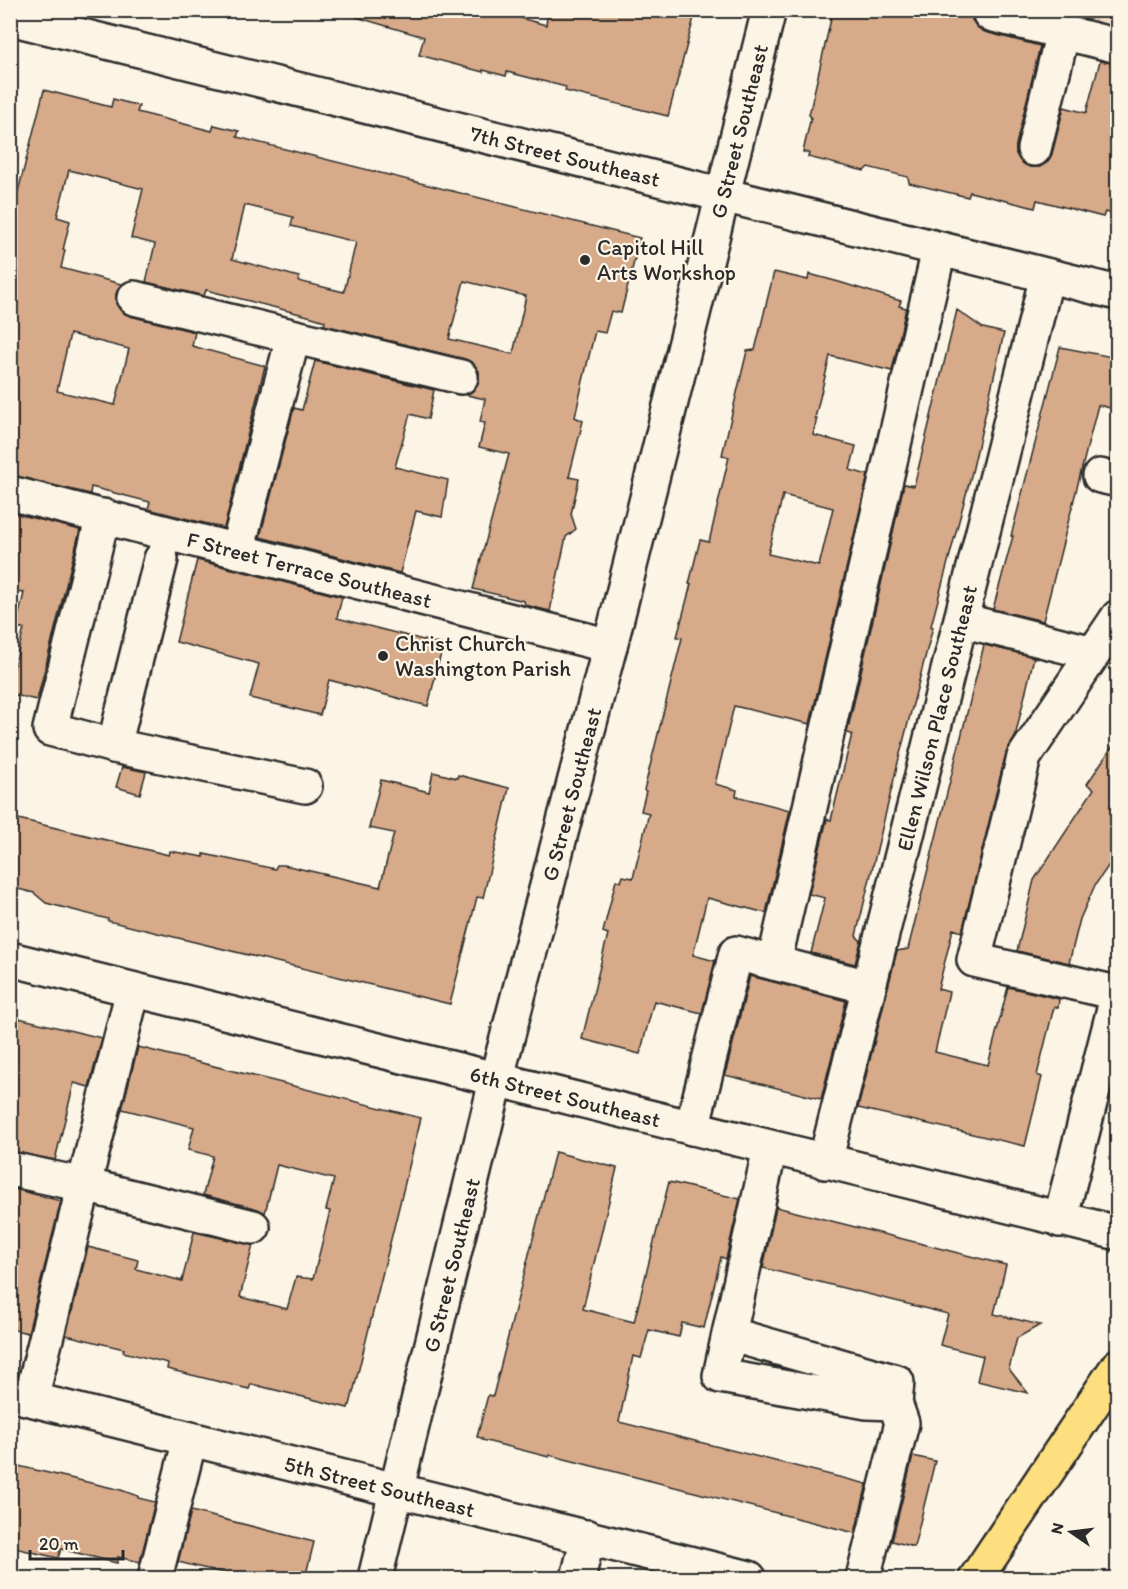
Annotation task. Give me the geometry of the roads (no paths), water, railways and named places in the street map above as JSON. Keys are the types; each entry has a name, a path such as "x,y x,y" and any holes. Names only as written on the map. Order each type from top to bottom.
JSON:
{"main road":[{"path":"976,1578 1118,1366"}],"street":[{"name":"G Street Southeast","path":"375,1578 496,1081 610,646 768,10"},
{"path":"990,14 1118,46"},
{"name":"7th Street Southeast","path":"10,18 1118,294"},
{"path":"1034,148 1063,32"},
{"path":"774,963 939,250"},
{"name":"Ellen Wilson Place Southeast","path":"825,1162 1047,276"},
{"path":"134,298 461,377"},
{"path":"237,551 293,338"},
{"name":"F Street Terrace Southeast","path":"10,493 610,646"},
{"path":"103,516 50,729 114,746 305,786"},
{"path":"114,746 161,559"},
{"path":"961,621 1107,641 1024,757 974,960 1117,993 1060,1220"},
{"path":"692,1128 736,953 869,987"},
{"name":"6th Street Southeast","path":"10,960 1118,1233"},
{"path":"21,1396 84,1185 133,990"},
{"path":"770,1148 720,1376 867,1402 895,1403"},
{"path":"10,1169 253,1227"},
{"path":"729,1334 897,1382 895,1403 902,1423 863,1578"},
{"name":"5th Street Southeast","path":"21,1396 749,1578"},
{"path":"155,1578 190,1438"},
{"path":"578,1578 588,1538"}],"place":[{"name":"Capitol Hill Arts Workshop","path":"585,260"},
{"name":"Christ Church Washington Parish","path":"383,656"}]}
